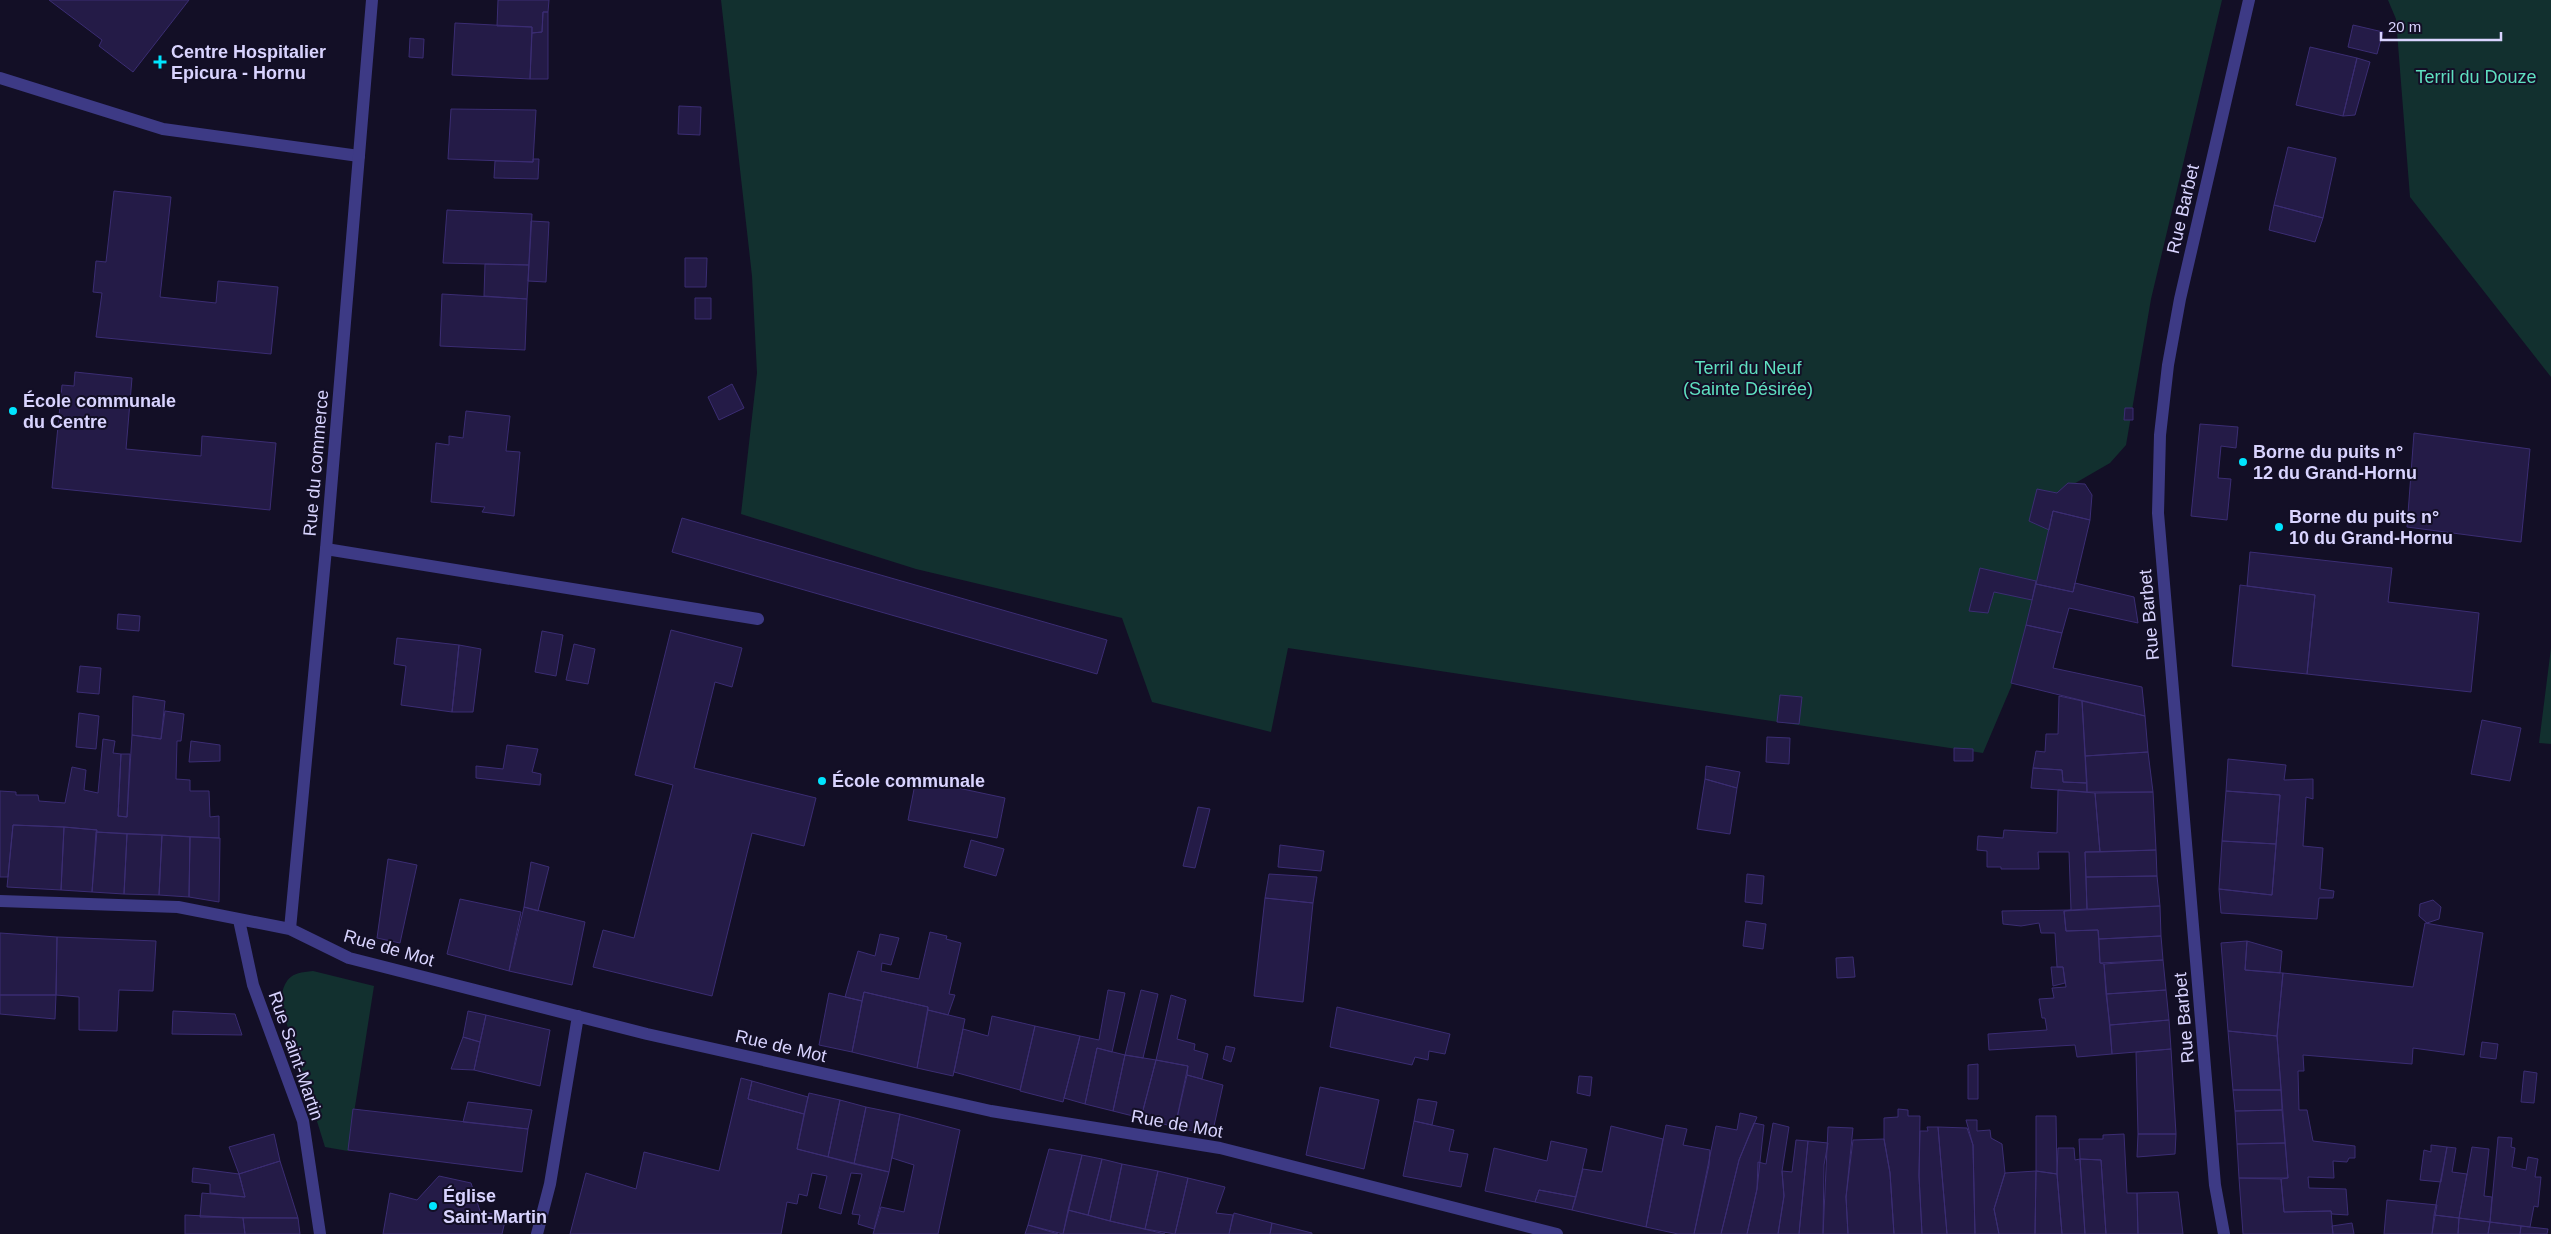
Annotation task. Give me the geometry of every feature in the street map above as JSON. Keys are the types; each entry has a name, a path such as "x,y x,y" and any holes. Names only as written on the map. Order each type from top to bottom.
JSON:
{"street":[{"name":"Rue du commerce","path":"290,929 326,549 372,0"},
{"name":"Rue Barbet","path":"2224,1234 2215,1185 2158,513 2160,435 2168,365 2180,299 2249,0"},
{"path":"0,78 163,129 359,156"},
{"path":"326,549 758,619"},
{"name":"Rue de Mot","path":"0,900 178,907 290,929 348,958 578,1016 991,1111 1220,1148 1557,1234"},
{"name":"Rue Saint-Martin","path":"239,920 252,985 303,1122 320,1234"},
{"path":"537,1234 550,1184 578,1016"}],"green space":[{"name":"Terril du Neuf (Sainte Désirée)","path":"721,0 2222,0 2151,299 2126,445 2110,463 2065,489 2056,513 2011,687 1983,753 1288,648 1271,732 1152,702 1122,618 916,569 741,514 757,373 752,276"},
{"name":"Terril du Douze","path":"2388,0 2551,0 2551,377 2410,197 2396,19"},
{"path":"2551,648 2551,744 2539,743"},
{"path":"313,971 374,986 348,1151 325,1147 280,1002 284,987 289,978 298,973"}],"building":[{"path":"49,0 189,0 133,72 99,46 102,40"},
{"path":"498,0 549,0 548,12 543,12 542,32 532,33 532,27 497,26"},
{"path":"543,12 548,12 548,79 530,79 532,33 542,32"},
{"path":"455,23 532,27 530,79 452,75"},
{"path":"2353,25 2383,32 2377,54 2348,47"},
{"path":"410,38 424,39 423,58 409,57"},
{"path":"2310,47 2357,58 2343,116 2296,105"},
{"path":"2357,58 2370,62 2355,115 2343,116"},
{"path":"679,106 701,107 700,135 678,134"},
{"path":"451,109 536,110 533,162 448,159"},
{"path":"2288,147 2336,158 2323,218 2274,205"},
{"path":"533,159 539,159 538,179 494,178 495,161 533,162"},
{"path":"114,191 171,197 160,297 216,303 218,281 278,287 271,354 96,337 102,293 93,292 96,261 106,262"},
{"path":"2274,205 2323,218 2315,242 2269,230"},
{"path":"447,210 532,214 529,265 443,263"},
{"path":"531,221 549,222 546,282 528,281"},
{"path":"685,258 707,258 706,287 685,287"},
{"path":"485,264 529,265 527,299 484,296"},
{"path":"442,294 527,299 525,350 440,346"},
{"path":"695,298 711,298 711,319 695,319"},
{"path":"75,372 132,378 126,449 201,456 202,436 276,443 270,510 52,488 62,385 74,386"},
{"path":"732,384 744,408 719,420 708,397"},
{"path":"2125,408 2133,408 2133,420 2124,420"},
{"path":"466,411 510,416 506,451 520,452 514,516 482,512 485,507 431,502 436,443 449,445 449,436 463,438"},
{"path":"2200,424 2238,427 2236,448 2221,446 2218,478 2231,479 2227,520 2191,516"},
{"path":"2414,433 2530,449 2521,542 2407,527"},
{"path":"2068,483 2085,484 2092,495 2090,520 2053,511 2049,530 2029,521 2037,489 2057,493"},
{"path":"2053,511 2090,520 2073,592 2036,584"},
{"path":"682,518 1107,640 1097,674 672,552"},
{"path":"2250,552 2392,568 2388,602 2479,613 2471,692 2307,674 2315,595 2247,586"},
{"path":"1980,568 2036,581 2032,600 1994,592 1988,613 1969,611"},
{"path":"2075,583 2134,597 2138,623 2069,608 2062,633 2026,625 2036,584 2073,592"},
{"path":"2240,585 2315,595 2307,674 2232,666"},
{"path":"118,614 140,616 139,631 117,629"},
{"path":"2026,625 2062,633 2053,668 2142,687 2145,716 2011,683"},
{"path":"671,630 742,648 732,687 715,682 694,768 816,798 804,846 752,833 712,996 593,967 603,930 634,938 673,785 635,775"},
{"path":"542,631 563,635 556,676 535,672"},
{"path":"397,638 459,645 452,712 401,705 406,666 394,664"},
{"path":"574,644 595,649 588,684 566,680"},
{"path":"459,645 481,649 473,712 452,712"},
{"path":"80,666 101,668 99,694 77,692"},
{"path":"1780,695 1802,697 1799,724 1777,722"},
{"path":"133,696 165,701 161,739 132,735"},
{"path":"2059,696 2082,701 2087,783 2063,782 2062,770 2033,768 2036,751 2045,752 2046,734 2058,734"},
{"path":"2082,701 2145,716 2148,752 2085,756"},
{"path":"165,711 184,714 181,741 177,741 176,779 190,780 190,791 209,791 210,817 219,816 219,838 96,832 97,830 64,827 13,825 8,877 0,877 0,791 16,792 16,795 38,795 39,801 65,803 72,767 86,770 84,790 98,793 103,739 115,741 113,753 121,754 118,816 127,817 132,735 161,739"},
{"path":"79,713 99,716 96,749 76,747"},
{"path":"2482,720 2521,728 2510,781 2471,774"},
{"path":"1767,737 1790,738 1789,764 1766,762"},
{"path":"191,741 220,745 220,761 189,762"},
{"path":"507,745 538,749 532,772 541,774 540,785 476,778 476,766 503,769"},
{"path":"1954,748 1973,749 1973,761 1954,761"},
{"path":"2148,752 2153,792 2087,792 2085,756"},
{"path":"121,754 130,754 127,817 118,816"},
{"path":"2228,759 2286,765 2284,780 2313,779 2313,799 2306,797 2303,846 2323,848 2320,889 2334,891 2333,898 2319,898 2317,919 2221,913 2219,889 2272,895 2280,795 2226,791"},
{"path":"1706,766 1740,772 1737,788 1705,779"},
{"path":"2033,768 2062,770 2063,782 2087,783 2087,792 2031,788"},
{"path":"916,779 1005,798 997,838 908,820"},
{"path":"1705,779 1737,788 1730,834 1697,829"},
{"path":"2058,790 2095,793 2100,852 2085,852 2087,909 2071,910 2069,852 2038,852 2039,869 2001,869 2001,867 1987,867 1987,851 1977,850 1978,836 2003,838 2004,830 2057,833"},
{"path":"2226,791 2280,795 2276,844 2222,841"},
{"path":"2153,792 2156,850 2100,852 2095,793"},
{"path":"1198,807 1210,809 1195,868 1183,866"},
{"path":"13,825 64,827 61,890 7,887"},
{"path":"64,827 97,830 92,892 61,890"},
{"path":"96,832 127,834 124,894 92,892"},
{"path":"127,834 162,835 159,895 124,894"},
{"path":"162,835 190,837 189,897 159,895"},
{"path":"190,837 220,838 219,902 189,897"},
{"path":"971,840 1004,849 996,876 964,867"},
{"path":"2222,841 2276,844 2272,895 2219,889"},
{"path":"1280,845 1324,851 1321,871 1278,867"},
{"path":"2156,850 2157,876 2086,877 2085,852"},
{"path":"388,859 417,865 400,943 377,938"},
{"path":"531,862 549,867 538,911 524,907"},
{"path":"1269,874 1317,877 1313,903 1265,898"},
{"path":"1747,874 1764,876 1762,904 1745,902"},
{"path":"2157,876 2160,906 2087,909 2086,877"},
{"path":"1265,898 1313,903 1303,1002 1254,996"},
{"path":"460,899 521,912 509,971 447,954"},
{"path":"2433,900 2441,907 2439,919 2427,923 2419,916 2420,904"},
{"path":"2160,906 2161,936 2099,939 2098,930 2066,931 2064,911"},
{"path":"524,907 585,922 572,985 509,971"},
{"path":"2071,910 2064,911 2066,931 2098,930 2100,963 2104,964 2112,1054 2077,1057 2075,1045 1989,1050 1988,1034 2047,1030 2045,1018 2042,1018 2039,999 2054,998 2052,988 2066,987 2063,967 2057,967 2055,933 2041,933 2039,923 2021,926 2003,924 2002,911"},
{"path":"1746,921 1766,924 1763,949 1743,946"},
{"path":"2425,923 2483,933 2464,1055 2413,1048 2412,1064 2303,1055 2304,1071 2298,1071 2299,1110 2307,1110 2313,1141 2355,1146 2355,1158 2349,1158 2347,1162 2333,1161 2334,1178 2308,1177 2309,1188 2346,1189 2348,1215 2332,1214 2331,1211 2284,1212 2281,1179 2288,1178 2277,1036 2283,973 2413,987"},
{"path":"930,932 947,936 946,939 961,943 949,994 955,995 948,1015 928,1010 928,1007 864,992 862,1001 845,997 858,951 875,956 880,934 899,938 891,965 882,963 881,971 919,979"},
{"path":"0,933 57,937 56,995 0,995"},
{"path":"2161,936 2163,960 2100,963 2099,939"},
{"path":"57,937 156,941 153,991 119,990 117,1031 79,1030 79,997 56,995"},
{"path":"2247,941 2282,951 2280,973 2245,970"},
{"path":"2247,941 2245,970 2283,973 2277,1036 2228,1031 2221,943"},
{"path":"1853,957 1855,977 1837,978 1836,958"},
{"path":"2163,960 2166,990 2106,994 2104,964"},
{"path":"2051,967 2063,967 2065,983 2053,986"},
{"path":"1108,990 1125,993 1112,1052 1097,1048 1085,1104 1064,1098 1080,1036 1099,1040"},
{"path":"1141,990 1158,994 1143,1058 1125,1055"},
{"path":"2166,990 2169,1020 2110,1025 2106,994"},
{"path":"864,992 928,1007 917,1068 852,1052"},
{"path":"829,993 862,1001 852,1052 819,1045"},
{"path":"0,995 56,995 55,1019 0,1014"},
{"path":"1171,995 1186,1000 1177,1039 1195,1044 1194,1050 1208,1054 1202,1079 1187,1075 1188,1066 1156,1060"},
{"path":"1337,1007 1450,1034 1445,1054 1429,1051 1428,1060 1415,1057 1412,1065 1330,1047"},
{"path":"928,1010 965,1019 953,1076 917,1068"},
{"path":"173,1011 235,1014 242,1035 172,1034"},
{"path":"468,1011 486,1015 480,1042 463,1037"},
{"path":"486,1015 550,1030 540,1086 474,1070"},
{"path":"992,1016 1035,1026 1020,1090 954,1072 963,1029 988,1036"},
{"path":"2169,1020 2171,1049 2112,1054 2110,1025"},
{"path":"1035,1026 1080,1036 1063,1102 1020,1091"},
{"path":"2228,1031 2277,1036 2281,1090 2233,1090"},
{"path":"463,1037 480,1042 474,1070 451,1069"},
{"path":"2482,1042 2498,1044 2496,1059 2480,1057"},
{"path":"1226,1046 1235,1048 1231,1062 1223,1059"},
{"path":"1097,1048 1125,1055 1113,1111 1085,1104"},
{"path":"2171,1049 2176,1134 2138,1134 2136,1052"},
{"path":"1125,1055 1156,1060 1141,1118 1113,1111"},
{"path":"1156,1060 1188,1066 1175,1127 1141,1118"},
{"path":"1978,1064 1978,1099 1968,1099 1968,1065"},
{"path":"2524,1071 2537,1073 2534,1103 2521,1102"},
{"path":"1187,1075 1223,1085 1212,1135 1175,1127"},
{"path":"1579,1076 1592,1077 1590,1096 1577,1093"},
{"path":"741,1078 752,1081 748,1099 804,1114 797,1149 889,1172 874,1229 858,1224 860,1215 852,1214 862,1174 851,1173 841,1214 819,1208 827,1176 812,1173 807,1196 799,1194 797,1204 787,1202 781,1234 570,1234 586,1173 636,1189 644,1152 719,1171"},
{"path":"752,1081 808,1097 804,1114 748,1099"},
{"path":"1320,1087 1379,1100 1364,1169 1306,1155"},
{"path":"2233,1090 2281,1090 2282,1110 2235,1111"},
{"path":"809,1093 840,1100 828,1157 797,1149"},
{"path":"1418,1099 1437,1102 1432,1125 1414,1121"},
{"path":"840,1100 866,1107 854,1164 828,1157"},
{"path":"468,1102 532,1110 528,1129 463,1122"},
{"path":"866,1107 900,1114 889,1172 854,1164"},
{"path":"353,1109 528,1129 522,1172 348,1150"},
{"path":"1898,1109 1908,1110 1908,1116 1920,1116 1919,1176 1922,1234 1894,1234 1890,1173 1884,1139 1884,1118 1898,1117"},
{"path":"2282,1110 2285,1143 2237,1144 2235,1111"},
{"path":"1740,1113 1757,1117 1739,1160 1721,1234 1694,1234 1716,1126 1737,1130"},
{"path":"900,1114 960,1130 938,1234 873,1234 881,1207 904,1212 914,1165 892,1158"},
{"path":"2036,1116 2056,1116 2057,1174 2036,1171"},
{"path":"1966,1120 1977,1120 1977,1131 1990,1130 1991,1138 2002,1144 2005,1173 1994,1209 1999,1234 1975,1234 1973,1145"},
{"path":"1414,1121 1454,1130 1449,1151 1468,1154 1461,1187 1403,1176"},
{"path":"1754,1123 1764,1125 1757,1189 1747,1234 1721,1234 1739,1160"},
{"path":"1773,1123 1789,1127 1782,1171 1784,1196 1778,1234 1747,1234 1757,1189 1758,1162 1766,1164"},
{"path":"1666,1125 1687,1129 1683,1145 1710,1150 1709,1165 1694,1234 1678,1234 1646,1227"},
{"path":"1611,1126 1663,1139 1646,1227 1572,1210 1583,1169 1602,1172"},
{"path":"1828,1127 1853,1128 1846,1197 1848,1234 1823,1234"},
{"path":"1927,1127 1938,1127 1947,1234 1922,1234 1919,1176 1920,1131 1928,1131"},
{"path":"1938,1127 1967,1128 1973,1145 1975,1234 1947,1234"},
{"path":"274,1134 280,1161 239,1174 229,1147"},
{"path":"2124,1134 2127,1193 2137,1193 2138,1234 2106,1234 2101,1160 2080,1159 2079,1139 2103,1139 2103,1135"},
{"path":"2138,1134 2176,1134 2175,1154 2137,1157"},
{"path":"2498,1137 2512,1138 2511,1147 2515,1148 2512,1167 2526,1170 2528,1157 2538,1159 2535,1177 2541,1177 2538,1207 2534,1206 2530,1227 2490,1222"},
{"path":"1884,1139 1890,1173 1894,1234 1848,1234 1846,1197 1853,1140"},
{"path":"1796,1140 1808,1141 1799,1234 1778,1234 1784,1196 1782,1171 1792,1172"},
{"path":"1551,1141 1587,1149 1576,1197 1539,1190 1535,1202 1485,1191 1494,1148 1547,1161"},
{"path":"1808,1141 1828,1143 1824,1165 1823,1234 1799,1234"},
{"path":"2285,1143 2288,1178 2239,1178 2237,1144"},
{"path":"2431,1145 2447,1147 2441,1182 2420,1180 2424,1150 2431,1152"},
{"path":"2447,1147 2456,1148 2452,1172 2467,1174 2459,1218 2434,1215"},
{"path":"2472,1147 2489,1149 2484,1196 2492,1197 2490,1222 2459,1218"},
{"path":"2058,1148 2074,1148 2075,1160 2080,1159 2085,1234 2062,1234 2057,1174"},
{"path":"1049,1149 1082,1155 1063,1234 1028,1225"},
{"path":"1082,1155 1102,1159 1088,1215 1068,1210"},
{"path":"1102,1159 1122,1164 1110,1221 1088,1215"},
{"path":"2080,1159 2101,1160 2106,1234 2085,1234"},
{"path":"280,1161 298,1218 200,1217 202,1193 245,1197 239,1174"},
{"path":"1122,1164 1158,1171 1145,1229 1110,1221"},
{"path":"193,1168 239,1174 245,1197 210,1193 210,1184 192,1182"},
{"path":"1158,1171 1188,1178 1175,1234 1145,1229"},
{"path":"2036,1171 2057,1174 2062,1234 2035,1234"},
{"path":"2036,1171 2035,1234 1999,1234 1994,1209 2005,1173"},
{"name":"Église Saint-Martin","path":"439,1176 471,1183 480,1211 506,1217 502,1234 383,1234 390,1193 417,1200"},
{"path":"1188,1178 1225,1187 1216,1213 1233,1215 1229,1234 1175,1234"},
{"path":"2239,1178 2281,1179 2284,1212 2331,1211 2333,1234 2243,1234"},
{"path":"1539,1190 1576,1197 1572,1210 1535,1202"},
{"path":"2178,1192 2183,1234 2138,1234 2137,1193"},
{"path":"2387,1200 2437,1205 2432,1234 2384,1234"},
{"path":"1068,1210 1110,1221 1165,1234 1063,1234"},
{"path":"1234,1213 1272,1223 1270,1234 1229,1234"},
{"path":"185,1215 243,1218 245,1234 185,1234"},
{"path":"2434,1215 2459,1218 2458,1234 2432,1234"},
{"path":"243,1218 298,1218 300,1234 245,1234"},
{"path":"2459,1218 2490,1222 2488,1234 2458,1234"},
{"path":"2490,1222 2521,1226 2520,1234 2488,1234"},
{"path":"1272,1223 1312,1233 1312,1234 1270,1234"},
{"path":"2352,1223 2354,1234 2333,1234 2332,1226"},
{"path":"1028,1225 1058,1234 1025,1234"},
{"path":"2521,1226 2548,1229 2547,1234 2520,1234"}],"place":[{"name":"Centre Hospitalier Epicura - Hornu","path":"160,62"},
{"name":"École communale du Centre","path":"13,411"},
{"name":"Borne du puits n° 12 du Grand-Hornu","path":"2243,462"},
{"name":"Borne du puits n° 10 du Grand-Hornu","path":"2279,527"},
{"name":"École communale","path":"822,781"},
{"name":"Église Saint-Martin","path":"433,1206"}]}
